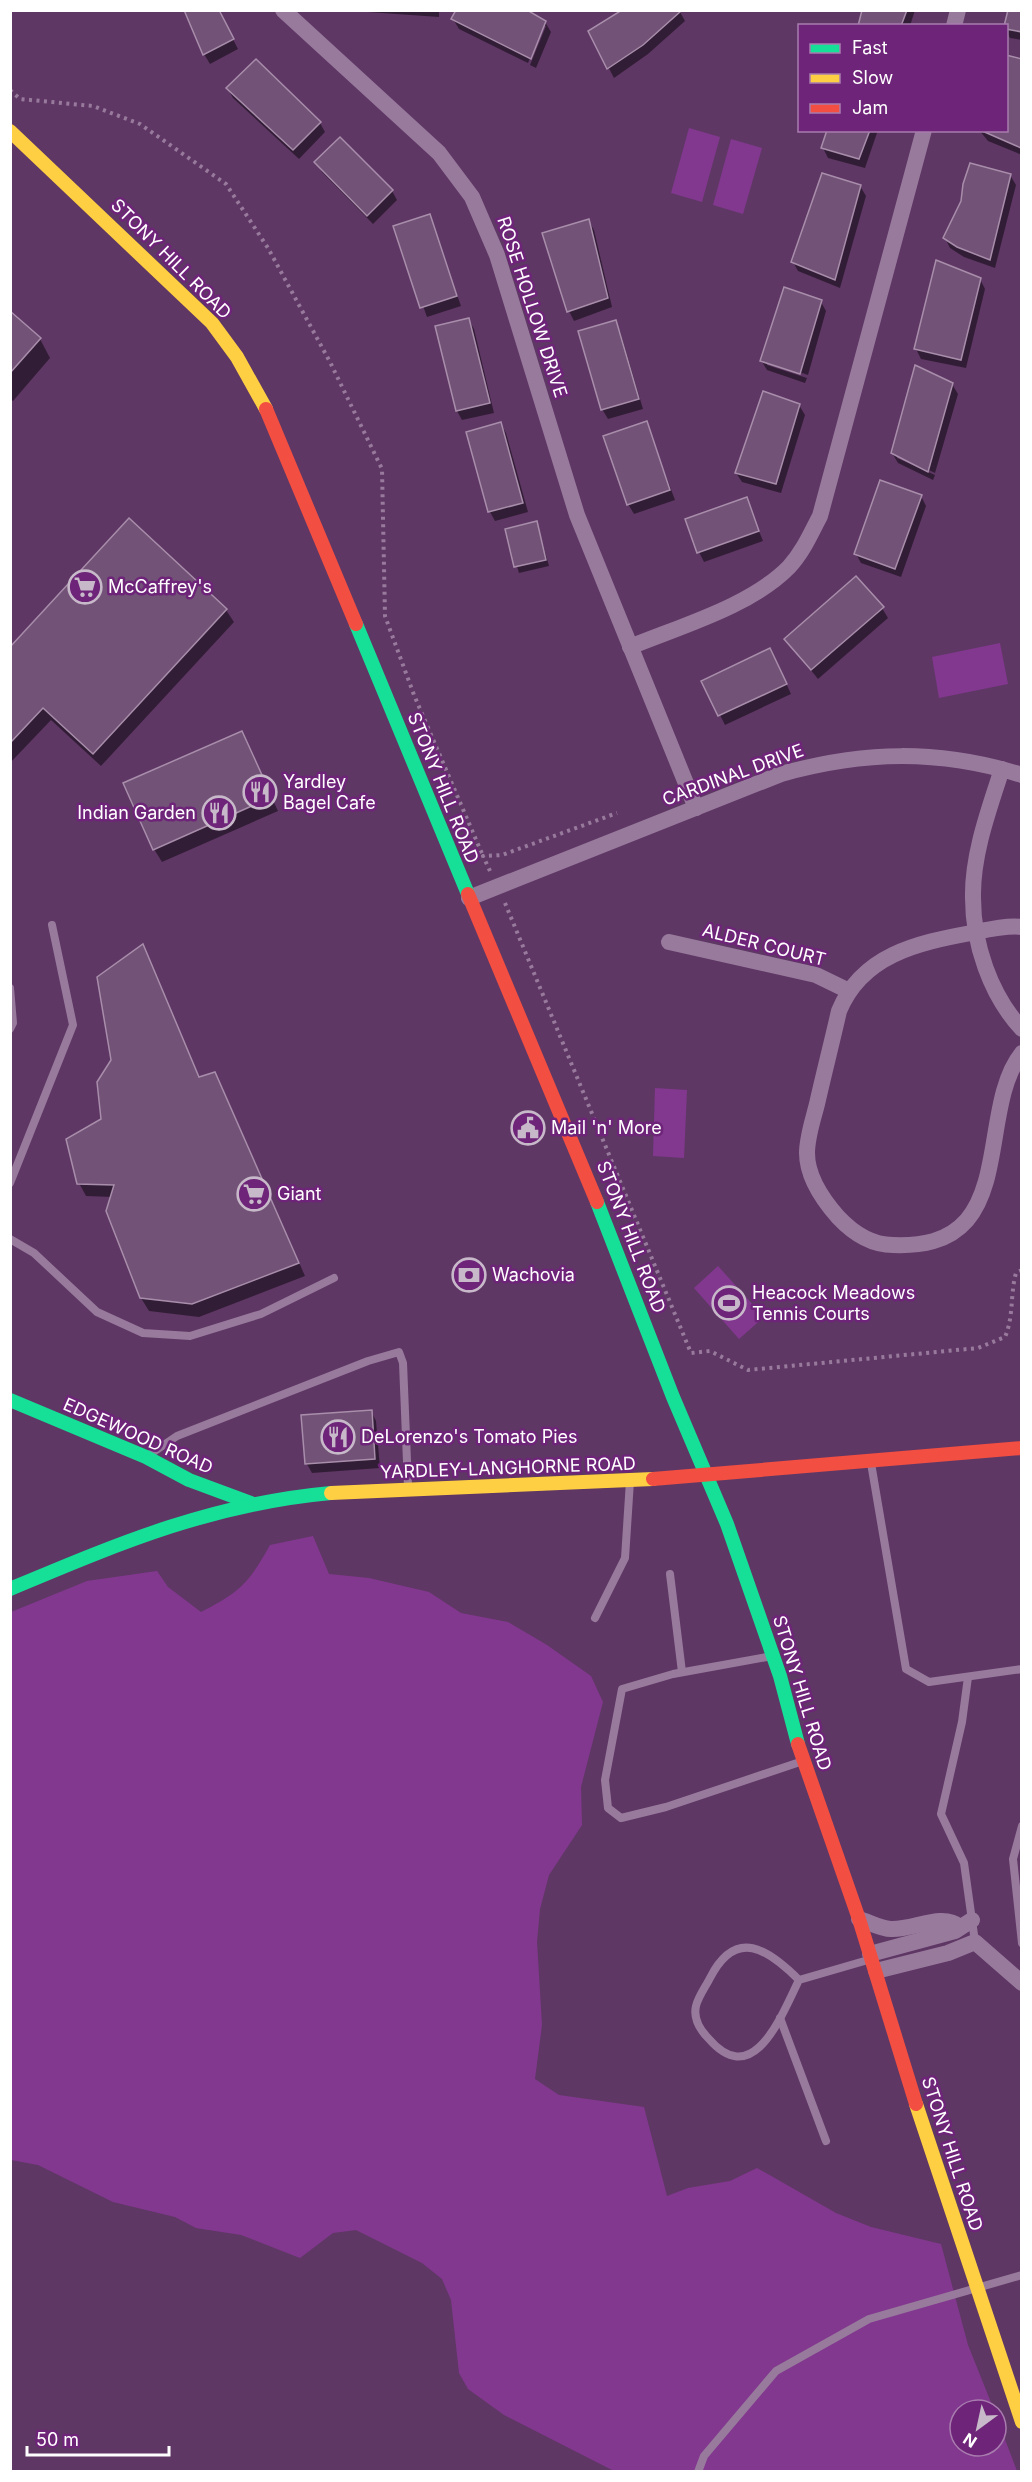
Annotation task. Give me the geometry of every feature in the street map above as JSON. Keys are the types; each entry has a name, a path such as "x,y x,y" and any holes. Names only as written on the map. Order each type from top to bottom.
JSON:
{"street":[{"name":"ROSE HOLLOW DRIVE","path":"283,10 439,153 472,197 497,255 577,515 696,808"},
{"name":"STONY HILL ROAD","path":"10,131 177,286 212,323 237,357 259,393 313,518 469,898 579,1154 727,1524 773,1656 803,1761 859,1919 977,2290 1022,2422"},
{"path":"630,647 741,601 771,583 790,566 804,548 820,516 923,132"},
{"name":"CARDINAL DRIVE","path":"469,898 781,774 860,757 940,758 1002,769 1022,775"},
{"path":"1002,769 975,872 972,898 977,932 987,971 997,993 1022,1029"},
{"path":"1022,927 922,942 894,952 862,976 849,991 839,1011 807,1153 810,1170 826,1202 856,1234 870,1241 888,1245 926,1244 944,1238 969,1218 981,1193 1009,1077 1022,1053"},
{"name":"ALDER COURT","path":"669,942 816,975 849,991"},
{"name":"EDGEWOOD ROAD","path":"10,1400 146,1457 189,1480 251,1503"},
{"name":"YARDLEY-LANGHORNE ROAD","path":"10,1588 133,1538 199,1516 251,1503 346,1492 630,1481 1022,1448"},
{"path":"859,1919 889,1929 913,1928 938,1920 966,1924"},
{"path":"872,1961 901,1947 966,1924"},
{"path":"872,1961 948,1953 975,1942 1022,1983"}],"lane":[{"path":"10,1183 73,1025 52,925"},
{"path":"10,988 13,1023 10,1029"},
{"path":"10,1239 34,1253 97,1312 143,1333 190,1336 261,1314 334,1278"},
{"path":"146,1457 177,1436 368,1361 399,1352 403,1363 408,1490"},
{"path":"871,1462 906,1669 929,1682 1022,1669"},
{"path":"595,1618 625,1558 630,1481"},
{"path":"670,1574 682,1672"},
{"path":"773,1656 682,1672 622,1689 605,1780 608,1808 621,1818 666,1807 803,1761"},
{"path":"968,1677 962,1722 941,1814 964,1863 966,1924 975,1942"},
{"path":"1022,1826 1013,1859 1022,1943"},
{"path":"799,1980 776,1958 755,1948 743,1947 724,1956 718,1964 696,2006 698,2026 718,2049 733,2056 751,2054 762,2047 799,1980 872,1961"},
{"path":"780,2018 826,2141"},
{"path":"698,2472 704,2456 776,2370 868,2319 977,2290 1022,2275"}],"path":[{"path":"10,90 20,99 93,106 140,124 226,184 268,248 330,362 382,469 385,616 414,695 498,887 691,1353 710,1351 748,1370 978,1348 1005,1337 1011,1324 1013,1281 1016,1273 1022,1270"},
{"path":"483,855 502,855 616,813"}],"shaded area":[{"path":"689,128 720,137 702,202 671,193"},
{"path":"731,139 762,148 743,214 713,205"},
{"path":"1000,643 1008,684 939,698 932,657"},
{"path":"655,1088 687,1090 684,1158 653,1156"},
{"name":"Heacock Meadows Tennis Courts","path":"718,1266 764,1317 739,1339 694,1288"},
{"path":"313,1536 329,1574 369,1578 429,1592 461,1613 508,1622 547,1645 591,1676 603,1702 581,1787 582,1825 549,1875 540,1909 537,1942 542,2025 535,2079 559,2095 644,2107 667,2196 688,2188 730,2181 757,2168 836,2213 871,2227 941,2244 968,2345 989,2398 948,2398 948,2458 1008,2458 1008,2447 1017,2471 614,2471 504,2415 468,2389 459,2373 451,2300 442,2279 422,2263 356,2230 333,2233 300,2258 241,2235 196,2228 175,2217 113,2202 38,2165 11,2160 11,1612 87,1581 157,1571 168,1587 201,1612 242,1585 256,1569 270,1545"}],"building":[{"path":"184,10 219,10 234,39 203,55"},
{"path":"456,10 527,10 546,21 531,59 451,19"},
{"path":"622,10 681,11 643,45 607,69 588,31"},
{"path":"862,10 907,10 902,24 858,24"},
{"path":"1008,10 1022,10 1022,32 1008,29 1008,24 1004,24"},
{"path":"1008,56 1022,59 1021,148 985,132 1008,132"},
{"path":"256,59 321,122 293,150 226,88"},
{"path":"826,132 869,132 859,159 821,148"},
{"path":"340,137 393,190 367,216 314,162"},
{"path":"970,163 1011,174 990,260 957,247 943,238 961,201 963,184"},
{"path":"822,173 861,185 835,280 791,262"},
{"path":"430,214 457,296 420,308 393,226"},
{"path":"589,219 608,298 567,312 542,233"},
{"path":"936,260 981,278 961,360 914,349"},
{"path":"784,287 822,300 800,374 760,361"},
{"path":"10,311 41,338 10,373"},
{"path":"469,318 490,403 456,411 435,326"},
{"path":"616,320 639,399 601,410 578,331"},
{"path":"915,365 953,383 928,472 891,453"},
{"path":"763,391 800,404 776,484 735,473"},
{"path":"647,421 670,490 627,505 603,436"},
{"path":"501,422 523,503 488,512 466,432"},
{"path":"880,480 922,495 895,569 854,554"},
{"path":"747,497 759,531 697,553 685,519"},
{"path":"129,518 227,609 93,754 43,708 10,743 10,647"},
{"path":"537,521 546,560 514,567 505,529"},
{"path":"856,576 884,607 811,670 784,639"},
{"path":"770,648 787,684 718,716 701,681"},
{"path":"242,731 272,797 153,850 123,783"},
{"path":"143,944 199,1077 215,1072 299,1263 192,1304 140,1298 106,1211 114,1185 77,1184 66,1139 101,1119 97,1082 111,1060 97,977"},
{"name":"DeLorenzo's Tomato Pies","path":"372,1410 375,1459 305,1464 301,1415"}],"traffic: fast":[{"path":"356,624 468,894"},
{"path":"597,1202 673,1397 727,1524 780,1676 798,1744"},
{"path":"10,1400 146,1457 189,1480 251,1503"},
{"path":"10,1589 128,1541 206,1516 287,1498 331,1493"}],"traffic: slow":[{"path":"10,131 212,323 237,357 266,409"},
{"path":"331,1493 653,1479"},
{"path":"916,2104 1022,2422"}],"traffic: jam":[{"path":"266,409 356,624"},
{"path":"468,894 597,1202"},
{"path":"653,1479 1022,1448"},
{"path":"798,1744 859,1919 916,2104"}],"place":[{"name":"McCaffrey's","path":"85,587"},
{"name":"Yardley Bagel Cafe","path":"260,792"},
{"name":"Indian Garden","path":"219,813"},
{"name":"Mail 'n' More","path":"528,1128"},
{"name":"Giant","path":"254,1194"},
{"name":"Wachovia","path":"469,1275"},
{"name":"Heacock Meadows Tennis Courts","path":"729,1303"},
{"name":"DeLorenzo's Tomato Pies","path":"338,1437"}]}
